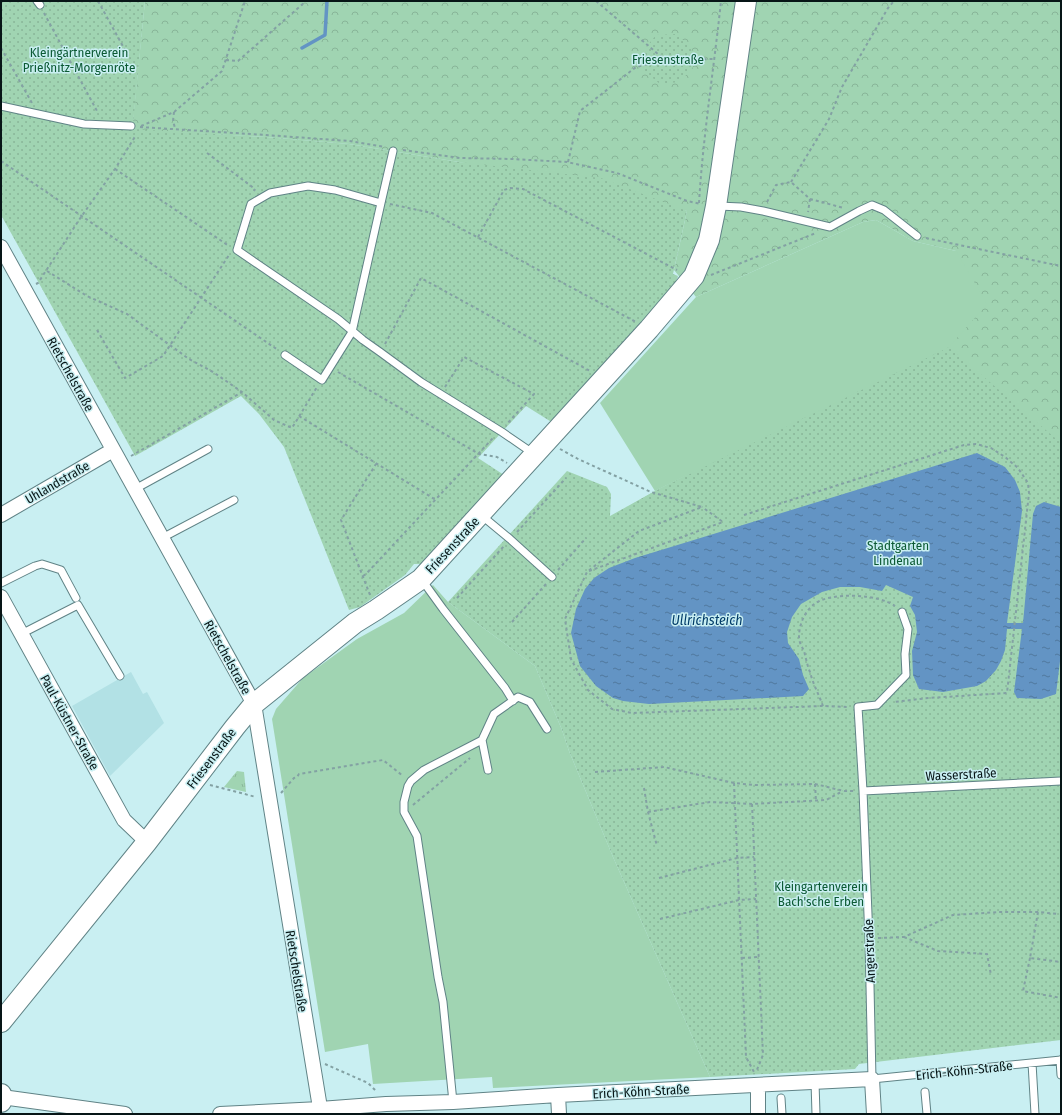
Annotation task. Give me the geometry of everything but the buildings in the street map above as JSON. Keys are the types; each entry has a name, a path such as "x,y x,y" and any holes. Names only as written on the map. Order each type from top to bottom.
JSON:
{"street":[{"name":"Friesenstraße","path":"5,1012 147,842 234,727 254,704 355,623 421,579 649,329 694,276 709,240 707,204 746,1"},
{"name":"Rietschelstraße","path":"1,247 254,704 320,1112"},
{"name":"Uhlandstraße","path":"1,514 116,455"},
{"name":"Paul-Küstner-Straße","path":"1,597 124,820 147,842"},
{"name":"Erich-Köhn-Straße","path":"220,1114 320,1112 386,1104 453,1102 558,1095 872,1079"},
{"name":"Angerstraße","path":"872,1079 874,1114"},
{"path":"758,1085 758,1114"},
{"path":"558,1095 559,1114"},
{"path":"1,1098 125,1114"}],"lane":[{"path":"1,106 84,124 131,126"},
{"path":"285,355 322,380 352,332 393,151"},
{"path":"381,203 335,190 308,186 270,193 251,204 235,249 338,319 352,332 421,382 501,431 540,448"},
{"path":"707,204 741,207 763,211 830,228 872,205 884,210 917,236"},
{"path":"135,489 208,449"},
{"path":"162,538 234,500"},
{"path":"480,514 552,577"},
{"path":"1,583 42,564 61,570 76,598"},
{"path":"421,579 505,688 513,701"},
{"path":"21,634 78,605 120,676"},
{"path":"858,707 877,705 906,675 905,654 908,629 902,612"},
{"path":"488,770 482,744 494,714 518,697 530,702 547,729"},
{"name":"Angerstraße","path":"858,707 869,939 872,1079"},
{"path":"453,1102 444,1002 438,977 417,836 404,812 406,794 411,781 424,770 482,744"},
{"name":"Wasserstraße","path":"862,792 1061,782"},
{"path":"1060,1060 1061,1075"},
{"name":"Erich-Köhn-Straße","path":"872,1079 1060,1060"},
{"path":"1032,1063 1035,1114"},
{"path":"815,1082 816,1114"},
{"path":"925,1092 927,1114"},
{"path":"780,1098 782,1114"}],"path":[{"path":"98,1 130,59"},
{"path":"25,290 38,283 115,168 139,127 174,112 222,71 245,1"},
{"path":"226,60 238,61 306,1"},
{"path":"596,1 664,60"},
{"path":"401,149 460,158 567,162 617,173 687,201 707,204 702,162 721,1"},
{"path":"763,211 776,185 791,182 829,119 842,87 888,8 894,1"},
{"path":"39,3 97,111"},
{"path":"1,48 32,102"},
{"path":"567,162 580,111 636,67 664,60 715,58"},
{"path":"174,112 173,121 175,128"},
{"path":"131,126 349,141 386,147"},
{"path":"207,153 255,189 251,204"},
{"path":"1,162 285,355"},
{"path":"97,330 125,378 163,356 235,249 115,168"},
{"path":"791,182 810,199 859,211"},
{"path":"478,237 504,190 510,188 523,189 674,270 694,276 713,275 830,228"},
{"path":"806,221 810,199"},
{"path":"381,203 432,213 649,329"},
{"path":"917,236 1061,266"},
{"path":"46,271 87,296 126,314 189,359 213,372 242,392 274,420 292,428 322,380"},
{"path":"380,352 421,278 603,379"},
{"path":"363,576 501,431 534,394 464,357 440,394"},
{"path":"330,367 479,454 497,457 520,471"},
{"path":"116,455 134,454 242,392"},
{"path":"299,416 436,500"},
{"path":"744,515 964,445 976,444 991,448 1005,456 1018,468 1028,483 1029,493 1007,693 928,698 877,705"},
{"path":"540,448 578,459 651,492 702,508 723,522 587,572"},
{"path":"376,464 341,520 376,610"},
{"path":"457,598 566,478"},
{"path":"702,508 638,531 587,572 565,619 571,659 588,690 612,709 632,713 823,706 858,707"},
{"path":"512,622 586,538"},
{"path":"823,706 798,639 804,614 814,604 826,598 850,595 874,597 890,602 902,612"},
{"path":"404,812 482,744"},
{"path":"294,778 297,778 299,774 383,760 411,781"},
{"path":"595,772 664,767 734,784 754,786 815,784 844,791 862,792"},
{"path":"194,781 269,800"},
{"path":"734,784 746,1057 755,1075 764,1055 752,804"},
{"path":"815,784 816,801"},
{"path":"644,788 656,846"},
{"path":"648,812 710,802 752,804 826,800 844,791"},
{"path":"659,878 737,858 754,857"},
{"path":"660,919 739,900 756,899"},
{"path":"869,939 904,936 953,915 999,912 1038,912 1058,914"},
{"path":"1038,912 1023,991 1061,998"},
{"path":"904,936 938,950 987,954 991,975"},
{"path":"742,958 759,957"},
{"path":"1030,958 1061,962"},
{"path":"311,1058 368,1083 386,1104"}],"shaded area":[{"path":"131,672 143,694 147,692 164,723 110,776 72,706"}],"green space":[{"name":"Kleingärtnerverein Prießnitz-Morgenröte","path":"1,1 145,1 133,124 84,122 1,103"},
{"name":"Stadtgarten Lindenau","path":"145,1 1061,1 1061,708 866,716 610,517 655,491 722,457 956,251 913,241 876,220 863,222 696,297 674,270 687,211 459,162 349,144 266,137 132,130"},
{"name":"Friesenstraße","path":"676,34 691,47 693,67 680,82 660,84 644,71 643,51 656,35"},
{"path":"1,109 84,126 266,137 349,144 459,162 601,178 687,211 673,274 678,276 672,292 553,423 526,406 478,458 504,475 425,564 414,564 405,575 360,607 349,610 284,447 259,414 241,396 135,456 1,215"},
{"path":"876,220 913,241 956,251 987,304 949,347 655,491 600,403 696,297 863,222"},
{"path":"949,347 1061,443 1061,1040 859,1064 855,1069 710,1077 613,857 535,666 448,602 567,471 607,487 611,494 610,516 655,491"},
{"path":"433,585 448,602 535,666 613,857 710,1077 493,1088 492,1077 373,1084 368,1044 325,1052 272,719 276,709 303,678 357,639 404,613"},
{"path":"237,771 244,772 246,792 224,787"}],"water":[{"name":"Ullrichsteich","path":"977,453 1005,467 1015,480 1020,492 1022,511 1007,623 1023,623 1033,514 1036,506 1044,502 1061,507 1061,653 1056,694 1041,699 1017,698 1014,692 1022,629 1007,629 1005,650 1001,661 996,670 986,681 977,686 943,692 919,689 913,675 912,651 917,632 915,615 910,606 913,597 886,585 882,591 860,587 840,587 822,592 801,604 792,617 787,632 788,643 799,659 803,675 809,689 803,696 649,704 623,701 613,698 596,686 580,666 571,633 576,609 585,589 594,578 609,568 635,558"}],"waterway":[{"path":"302,48 325,35 327,1"}],"park label":[{"name":"Kleingartenverein Bach'sche Erben","path":"821,894"}]}
